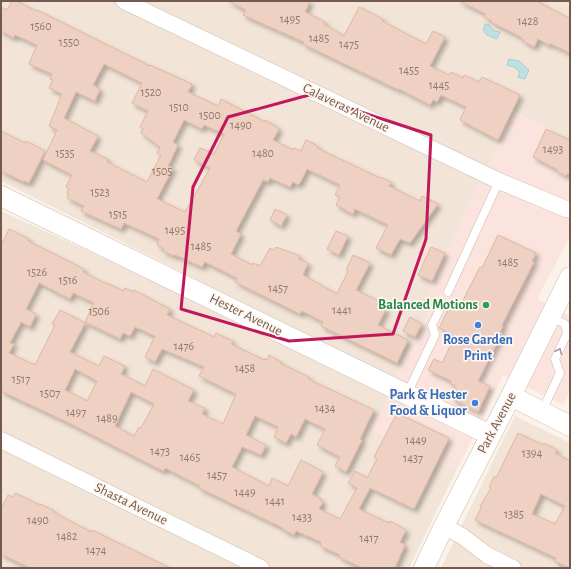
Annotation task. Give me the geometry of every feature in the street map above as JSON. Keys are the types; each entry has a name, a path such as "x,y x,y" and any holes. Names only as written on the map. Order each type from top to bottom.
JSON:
{"street":[{"name":"Calaveras Avenue","path":"124,1 500,181 566,210 570,210"},
{"name":"Hester Avenue","path":"1,196 490,435"},
{"name":"Park Avenue","path":"424,568 570,277"},
{"path":"511,396 570,426"},
{"name":"Shasta Avenue","path":"1,440 261,568"},
{"path":"444,526 462,536 487,554 513,568"}],"lane":[{"path":"448,292 500,181"},
{"path":"407,394 435,335 432,325 442,305"},
{"path":"542,412 560,373 555,359 567,334 565,324 550,318"}],"highlighted area":[{"path":"309,95 431,135 426,239 393,334 289,341 181,309 193,187 228,117"}],"shaded area":[{"path":"1,1 570,1 570,140 514,112 428,290 437,295 395,379 1,181"},
{"path":"514,112 570,140 570,236 537,299 570,316 570,391 563,405 503,375 481,422 395,379 437,296 427,290"},
{"path":"1,211 134,272 388,397 372,430 456,471 409,568 1,568"},
{"path":"388,397 472,439 456,471 371,430"},
{"path":"515,416 570,443 570,568 441,568"}],"water":[{"path":"485,24 489,25 494,31 500,32 497,39 487,35 483,30"},
{"path":"509,59 519,61 529,70 525,79 518,77 520,72 514,67 507,65"}],"building":[{"path":"12,1 17,1 36,11 37,10 150,66 192,84 188,92 218,106 221,99 265,122 265,120 276,126 279,129 273,140 293,150 294,148 301,151 306,140 318,146 317,148 391,182 389,186 420,201 422,196 438,204 410,243 400,239 391,255 376,248 388,225 355,209 353,214 336,205 340,197 335,195 340,185 307,169 300,183 298,185 293,182 290,187 270,178 268,182 263,180 236,231 241,234 231,254 252,265 253,263 260,266 270,248 274,250 276,247 300,256 298,259 308,263 303,275 337,294 348,271 346,270 353,255 370,263 356,290 379,301 377,305 386,309 378,325 408,340 397,363 321,326 323,322 302,311 300,314 235,282 237,278 205,262 202,267 163,251 164,249 157,245 159,239 124,223 121,229 81,211 84,206 67,198 69,195 67,194 69,189 66,187 72,175 43,160 57,130 49,126 62,94 49,88 53,80 50,79 52,74 29,64 37,45 15,35 14,38 1,31 1,7 7,10","holes":["104,64 142,83 132,103 148,111 140,127 143,129 141,133 160,147 157,153 161,155 147,182 107,162 108,159 90,151 98,136 64,118 76,92 95,101 100,89 93,85","184,120 202,129 204,125 224,134 214,154 200,148 194,160 210,168 185,212 157,199 173,168 168,166 178,145 173,142"]},
{"path":"228,1 310,1 305,12 325,22 324,24 344,36 359,7 426,44 433,31 445,37 430,66 449,75 451,72 463,78 464,75 479,82 482,77 520,95 498,140 460,120 466,107 441,95 437,102 433,100 430,105 303,44 304,42 243,15 246,10"},
{"path":"459,1 537,1 570,19 570,53 538,39 534,47 523,41 524,40 520,38 521,37 491,22 492,21 484,17 486,14"},
{"path":"546,129 570,140 570,175 567,174 566,176 557,171 558,170 533,157"},
{"path":"1,131 25,143 26,141 45,151 29,183 1,171"},
{"path":"275,209 287,215 281,226 270,220"},
{"path":"9,229 29,239 28,241 84,269 83,272 107,284 124,291 125,288 133,292 134,290 170,309 167,315 214,337 216,333 233,341 231,344 264,360 267,360 269,355 281,362 280,363 309,377 308,379 374,410 360,439 362,440 346,472 335,466 340,457 317,445 325,429 305,419 296,437 291,434 286,443 274,437 278,427 255,416 246,435 266,445 261,455 242,447 232,467 269,486 272,478 288,486 301,460 323,472 312,494 321,499 320,500 323,502 319,509 340,519 357,488 348,483 355,471 367,478 377,459 374,457 397,413 449,438 414,509 370,488 359,509 389,523 390,521 406,530 400,542 405,545 395,568 362,568 339,557 340,555 320,546 321,542 296,531 294,535 282,529 283,528 199,488 200,486 165,468 164,471 157,468 69,423 1,391 1,246","holes":["39,283 70,299 73,293 94,303 85,322 120,339 123,333 130,336 135,327 155,336 145,357 155,362 162,349 204,367 199,376 236,394 223,424 202,414 205,408 188,401 194,390 153,369 145,386 121,374 125,366 104,356 99,366 70,352 85,323 60,310 52,324 55,325 35,365 9,353 14,344 10,343 21,322 30,327 36,314 26,309","75,369 97,381 87,401 65,390","131,392 154,404 141,428 139,427 134,436 115,426"]},
{"path":"336,231 348,236 339,255 327,249"},
{"path":"498,235 536,253 532,261 534,262 502,325 503,326 500,332 502,333 478,381 490,386 478,412 452,399 457,390 454,388 455,386 450,383 451,381 428,370 434,359 442,363 455,336 439,328 452,302 460,306 480,267 482,268"},
{"path":"431,247 445,253 432,281 418,275"},
{"path":"410,317 422,324 415,337 403,331"},
{"path":"518,433 543,445 544,443 557,450 555,453 570,461 570,568 554,561 556,558 475,520 481,508 480,506 491,488 489,487 494,476 496,478","holes":["541,494 565,506 555,524 532,514"]},
{"path":"15,493 40,505 41,504 91,532 92,530 170,568 30,568 1,554 1,509 8,495 13,497"}],"place":[{"name":"Balanced Motions","path":"486,305"},
{"name":"Rose Garden Print","path":"478,325"},
{"name":"Park & Hester Food & Liquor","path":"475,403"}]}
